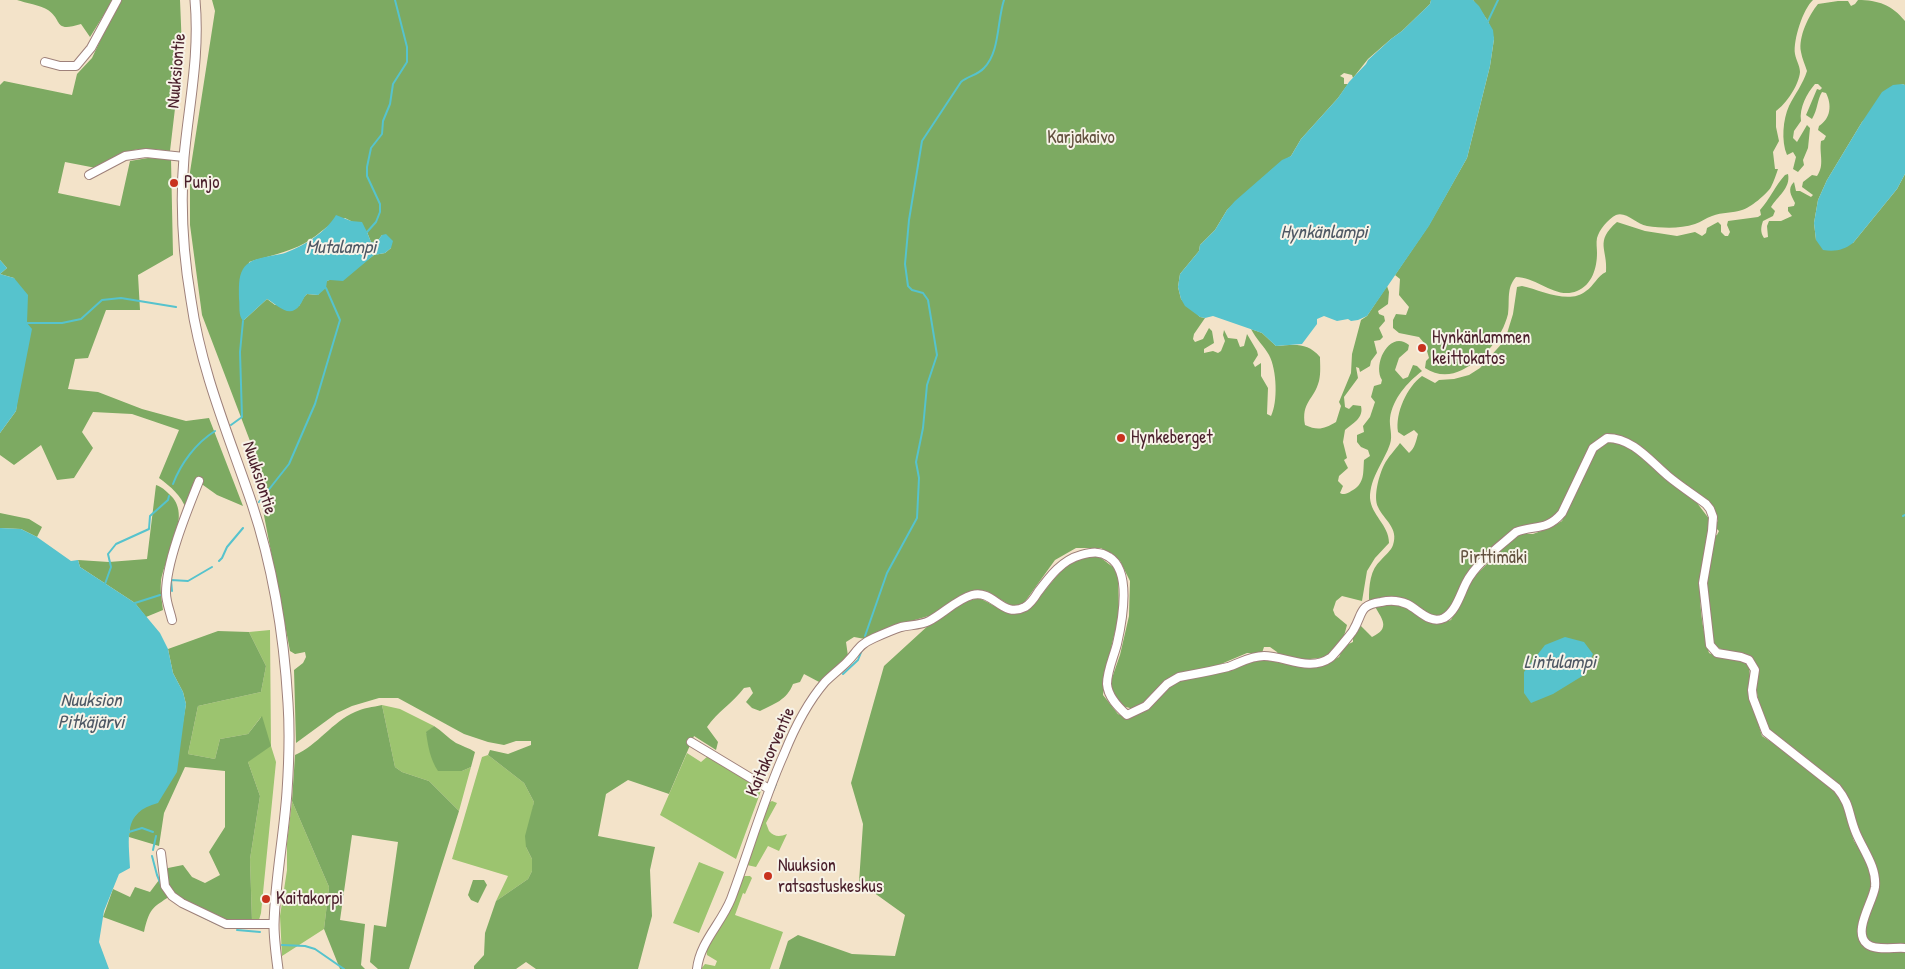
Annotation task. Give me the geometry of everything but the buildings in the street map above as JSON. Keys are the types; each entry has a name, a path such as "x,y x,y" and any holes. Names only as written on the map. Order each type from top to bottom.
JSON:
{"street":[{"path":"45,62 60,66 76,66 91,48 117,0"},
{"name":"Nuuksiontie","path":"195,0 197,55 184,157 184,244 194,323 206,371 261,537 273,587 284,661 288,704 287,792 274,924 278,969"},
{"path":"90,175 125,156 146,153 184,157"},
{"name":"Kaitakorventie","path":"697,969 700,952 722,918 731,899 769,789 793,732 811,701 825,682 848,661 857,648 886,632 928,622 971,595 985,594 1002,607 1014,611 1026,607 1049,577 1065,562 1076,556 1095,552 1111,558 1121,572 1124,595 1118,642 1107,685 1112,698 1127,715 1146,706 1172,681 1179,677 1230,666 1248,658 1265,656 1304,664 1325,661 1335,655 1354,629 1360,613 1368,605 1392,600 1405,603 1434,620 1442,619 1454,608 1467,581 1476,569 1516,532 1522,529 1542,527 1555,521 1562,513 1593,448 1607,438 1615,438 1630,444 1710,509 1712,531 1703,583 1710,645 1717,653 1749,660 1755,670 1752,690 1766,732 1837,788 1845,798 1857,835 1871,866 1875,884 1861,932 1863,938 1867,944 1873,947 1905,948"},
{"path":"172,620 166,595 168,573 198,481"},
{"path":"691,742 769,789"},
{"path":"161,853 165,886 172,896 182,903 226,924 274,924"}],"green space":[{"path":"17,0 113,0 90,37 81,24 62,26 48,10"},
{"path":"119,0 180,0 182,49 170,151 138,149 123,153 96,168 65,162 58,193 120,206 130,161 148,158 171,159 173,255 138,275 140,310 106,310 88,358 75,359 68,389 98,392 142,409 186,421 209,418 243,506 217,495 196,480 186,509 178,495 159,478 179,430 132,414 93,412 82,432 93,448 74,478 57,480 41,445 14,465 0,455 0,433 16,411 27,323 14,278 0,274 7,268 0,260 0,85 4,81 72,95 77,74 92,58"},
{"name":"Karjakaivo","path":"212,0 1431,0 1430,4 1402,31 1368,59 1353,78 1352,75 1344,73 1340,76 1344,78 1344,84 1348,84 1338,98 1301,139 1291,156 1276,166 1227,210 1215,230 1200,245 1199,251 1180,274 1178,287 1181,299 1200,317 1205,318 1194,334 1193,339 1195,342 1203,339 1209,328 1212,331 1214,343 1204,349 1204,353 1213,351 1218,353 1221,351 1225,341 1224,330 1228,338 1237,339 1240,347 1244,346 1247,334 1258,355 1253,363 1255,367 1261,363 1261,376 1268,388 1267,414 1271,416 1276,395 1274,369 1269,355 1251,329 1262,333 1276,346 1295,345 1305,347 1320,357 1319,381 1306,406 1304,417 1305,425 1317,429 1336,422 1341,406 1339,402 1351,373 1352,354 1361,320 1367,316 1387,286 1389,292 1388,304 1378,311 1379,314 1384,316 1385,321 1379,328 1383,337 1380,340 1374,341 1377,353 1370,366 1360,372 1359,368 1356,367 1358,378 1344,397 1345,407 1349,409 1353,405 1361,406 1362,410 1357,420 1345,430 1343,442 1347,458 1344,460 1348,468 1339,476 1338,481 1343,486 1340,493 1346,494 1360,484 1363,477 1364,460 1370,456 1368,450 1361,447 1357,442 1357,435 1364,432 1363,426 1370,417 1375,402 1371,397 1374,386 1381,384 1379,366 1385,350 1395,341 1402,341 1409,345 1408,350 1399,358 1395,370 1403,379 1408,377 1413,365 1422,371 1411,381 1394,404 1390,421 1391,441 1372,483 1371,504 1386,531 1389,543 1375,558 1367,571 1362,601 1342,596 1336,601 1333,610 1335,615 1347,625 1344,636 1327,657 1302,660 1279,657 1277,652 1270,647 1264,647 1262,653 1247,653 1221,664 1171,678 1147,701 1134,709 1122,706 1112,692 1112,678 1120,655 1129,616 1130,581 1120,561 1101,548 1076,548 1055,560 1024,603 1013,607 987,591 974,590 932,615 887,628 865,639 854,637 846,642 848,656 821,683 804,674 800,682 793,684 784,698 760,711 752,708 746,702 753,693 750,687 744,688 707,727 718,742 716,750 694,736 669,794 628,780 606,794 598,836 655,847 650,870 652,916 638,969 536,969 526,962 516,969 474,969 474,966 484,955 485,933 496,901 528,879 532,871 532,859 526,847 525,836 534,802 524,783 488,755 490,750 508,754 531,745 531,741 516,741 504,745 488,742 464,734 398,698 379,698 352,706 337,713 296,743 294,670 303,663 306,657 305,652 295,654 290,651 262,505 260,477 250,441 202,315 190,225 190,172 215,11","holes":["345,218 363,227 371,242 376,243 382,235 391,248 385,253 374,255 358,267 327,281 318,295 307,294 299,306 275,305 267,299 244,320 249,262 298,246 311,240 333,223"]},
{"path":"1473,0 1813,0 1802,17 1797,33 1795,54 1800,72 1797,83 1784,104 1776,111 1776,127 1779,141 1773,152 1775,169 1778,169 1771,187 1766,193 1745,209 1716,215 1683,227 1647,226 1627,216 1616,215 1607,222 1598,235 1596,264 1593,275 1586,285 1577,291 1562,293 1531,280 1516,277 1510,290 1508,314 1497,339 1478,360 1457,372 1444,374 1434,373 1425,368 1426,361 1429,358 1425,344 1419,337 1399,333 1393,328 1393,320 1396,314 1406,315 1409,307 1399,295 1400,279 1395,275 1429,225 1467,158 1490,66 1494,39 1488,21"},
{"path":"1858,0 1884,4 1905,21 1905,85 1902,84 1862,122 1827,180 1818,200 1814,223 1816,240 1853,243 1897,189 1905,174 1905,946 1876,944 1871,942 1864,933 1874,870 1871,854 1862,839 1851,804 1844,792 1774,736 1765,721 1760,705 1757,693 1757,671 1752,659 1748,656 1718,648 1713,644 1706,588 1714,536 1719,531 1715,524 1718,521 1713,506 1705,498 1679,482 1627,439 1615,434 1607,434 1590,445 1558,515 1548,521 1518,528 1507,536 1488,555 1450,611 1437,616 1406,602 1369,600 1370,583 1374,568 1391,549 1394,539 1390,524 1377,503 1376,492 1380,474 1400,443 1409,453 1414,447 1418,434 1414,430 1404,436 1398,432 1400,409 1411,387 1422,376 1435,383 1439,380 1469,375 1480,368 1505,340 1513,314 1517,287 1522,286 1563,297 1579,295 1589,289 1606,272 1604,241 1610,229 1617,222 1645,231 1677,236 1695,232 1702,236 1706,233 1707,228 1718,222 1721,225 1721,232 1728,236 1730,232 1727,225 1728,221 1761,215 1760,210 1781,179 1788,174 1786,188 1771,207 1775,211 1773,216 1763,221 1761,227 1764,238 1768,237 1767,226 1769,221 1781,221 1792,216 1788,211 1788,207 1794,206 1795,203 1790,192 1794,182 1796,191 1811,197 1813,195 1802,187 1803,182 1812,175 1817,176 1821,168 1821,141 1826,136 1818,130 1819,126 1826,119 1830,107 1826,93 1822,92 1812,119 1806,115 1817,89 1820,90 1822,88 1818,84 1815,84 1809,92 1802,106 1801,121 1794,131 1793,138 1797,142 1807,125 1810,128 1808,148 1803,160 1804,165 1798,172 1793,169 1796,157 1793,152 1787,155 1784,143 1784,124 1787,111 1807,71 1800,46 1805,26 1818,4 1848,1 1851,6"},
{"name":"Pirttimäki","path":"1604,442 1613,442 1629,447 1694,499 1710,520 1700,583 1700,603 1704,634 1709,653 1720,658 1743,660 1749,665 1752,703 1762,736 1787,752 1832,786 1848,808 1849,826 1854,841 1865,857 1872,880 1871,891 1864,906 1858,931 1860,939 1866,948 1905,951 1905,969 779,969 788,941 798,935 852,954 895,956 905,915 859,882 863,824 851,783 884,666 931,623 965,602 978,598 1006,612 1017,613 1026,610 1064,568 1075,560 1086,555 1099,557 1118,571 1119,615 1107,665 1103,695 1118,714 1127,718 1151,707 1168,686 1183,679 1248,661 1267,660 1290,665 1314,667 1328,663 1339,657 1344,646 1353,642 1353,636 1359,624 1372,637 1378,634 1383,627 1383,623 1374,605 1399,604 1430,621 1441,623 1451,620 1472,579 1505,546 1519,534 1533,534 1562,521 1595,450"},
{"path":"156,485 165,490 176,502 179,513 175,536 161,582 163,610 146,617 135,603 80,567 78,560 109,562 147,559"},
{"path":"0,513 29,519 42,527 37,537 21,529 0,528"},
{"path":"270,630 271,746 276,762 261,913 259,920 252,921 250,859 260,796 248,762 261,717 248,734 220,739 215,759 188,754 198,706 261,692 266,666 249,632"},
{"path":"218,631 249,632 266,666 261,692 198,706 188,754 215,759 220,739 248,734 262,716 271,746 248,762 260,796 250,859 252,921 228,921 184,900 174,893 154,908 148,917 144,932 103,917 113,889 130,897 135,887 150,892 168,868 183,865 192,877 205,883 220,875 209,852 225,827 225,771 185,767 164,813 159,846 129,837 130,821 144,806 183,722 186,704 183,692 173,673 168,649"},
{"path":"382,705 400,709 434,726 426,733 462,771 471,767 459,811 429,781 402,772 395,767"},
{"path":"382,705 395,767 402,772 429,781 459,811 409,969 378,969 370,962 374,925 386,927 398,842 352,835 340,920 365,924 361,965 365,969 340,969 324,929 329,887 292,801 295,755 311,745 347,716 361,710"},
{"path":"434,726 456,743 475,752 471,767 462,771 438,771 431,757 426,732"},
{"path":"687,753 701,762 708,756 762,788 736,859 660,815"},
{"path":"488,755 524,783 534,802 526,847 532,859 532,871 528,879 496,901 508,876 452,859 482,757"},
{"path":"292,801 329,887 324,929 282,956 280,916 287,870 287,843"},
{"path":"772,801 777,803 766,823 769,831 777,836 787,834 779,851 768,846 756,867 747,865 746,861 768,803"},
{"path":"699,862 724,872 699,933 673,923"},
{"path":"744,876 752,878 745,894 743,893 735,915 783,932 770,969 701,969 705,964 715,966 717,961 707,955 706,949"},
{"path":"473,880 484,880 487,885 478,903 471,900 468,895"}],"water":[{"name":"Hynkänlampi","path":"1431,0 1473,0 1479,6 1493,30 1494,39 1490,66 1467,158 1429,226 1367,316 1358,320 1337,321 1324,316 1317,319 1317,324 1302,344 1276,346 1262,333 1213,316 1200,317 1185,306 1178,287 1180,274 1199,251 1200,245 1215,230 1227,210 1282,160 1291,156 1301,139 1338,98 1368,60 1402,31 1430,4"},
{"path":"1893,85 1905,85 1905,174 1897,189 1853,243 1839,250 1823,250 1816,240 1814,223 1818,200 1827,180 1882,92"},
{"name":"Mutalampi","path":"336,215 351,221 362,222 371,242 376,243 382,235 386,234 393,241 391,248 385,253 374,255 343,281 327,281 326,288 318,295 307,294 300,305 292,311 283,310 267,299 243,321 240,316 239,283 243,269 256,259 285,253 300,247 320,233"},
{"path":"0,260 7,268 0,274"},
{"path":"0,274 14,278 28,295 27,323 32,329 16,411 0,433"},
{"name":"Nuuksion Pitkäjärvi","path":"0,528 21,529 37,537 71,561 78,560 80,567 135,603 160,633 168,649 173,673 183,692 186,704 177,772 158,803 146,807 133,820 129,837 130,868 119,874 104,911 99,942 109,969 0,969"},
{"name":"Lintulampi","path":"1565,637 1584,642 1593,654 1584,675 1553,694 1531,703 1524,693 1524,672 1545,645"}],"waterway":[{"path":"367,232 376,222 380,212 380,204 367,176 371,148 382,134 383,121 390,104 393,84 407,62 407,47 395,0"},
{"path":"865,636 887,573 917,518 919,478 916,462 923,428 927,385 937,355 928,300 923,293 912,290 908,286 905,264 909,220 922,141 961,82 982,70 989,61 996,45 1004,0"},
{"path":"1488,21 1498,0"},
{"path":"259,502 289,464 315,404 340,320 326,288"},
{"path":"27,323 62,323 81,319 102,300 121,298 176,307"},
{"path":"231,425 242,417 240,352 243,321"},
{"path":"173,484 190,454 215,431"},
{"path":"105,584 111,567 108,554 116,544 149,529 150,516 168,500 169,496"},
{"path":"219,561 227,547 243,528"},
{"path":"172,591 171,580 188,581 212,567"},
{"path":"135,603 160,595"},
{"path":"843,674 858,660 862,650"},
{"path":"773,791 776,784"},
{"path":"129,832 142,828 153,832"},
{"path":"153,850 156,836"},
{"path":"152,856 162,887"},
{"path":"197,914 226,928"},
{"path":"237,930 260,932"},
{"path":"282,945 305,946 315,949 344,969"}],"place":[{"name":"Punjo","path":"174,183"},
{"name":"Hynkänlammen keittokatos","path":"1422,348"},
{"name":"Hynkeberget","path":"1121,438"},
{"name":"Nuuksion ratsastuskeskus","path":"768,876"},
{"name":"Kaitakorpi","path":"266,899"}]}
